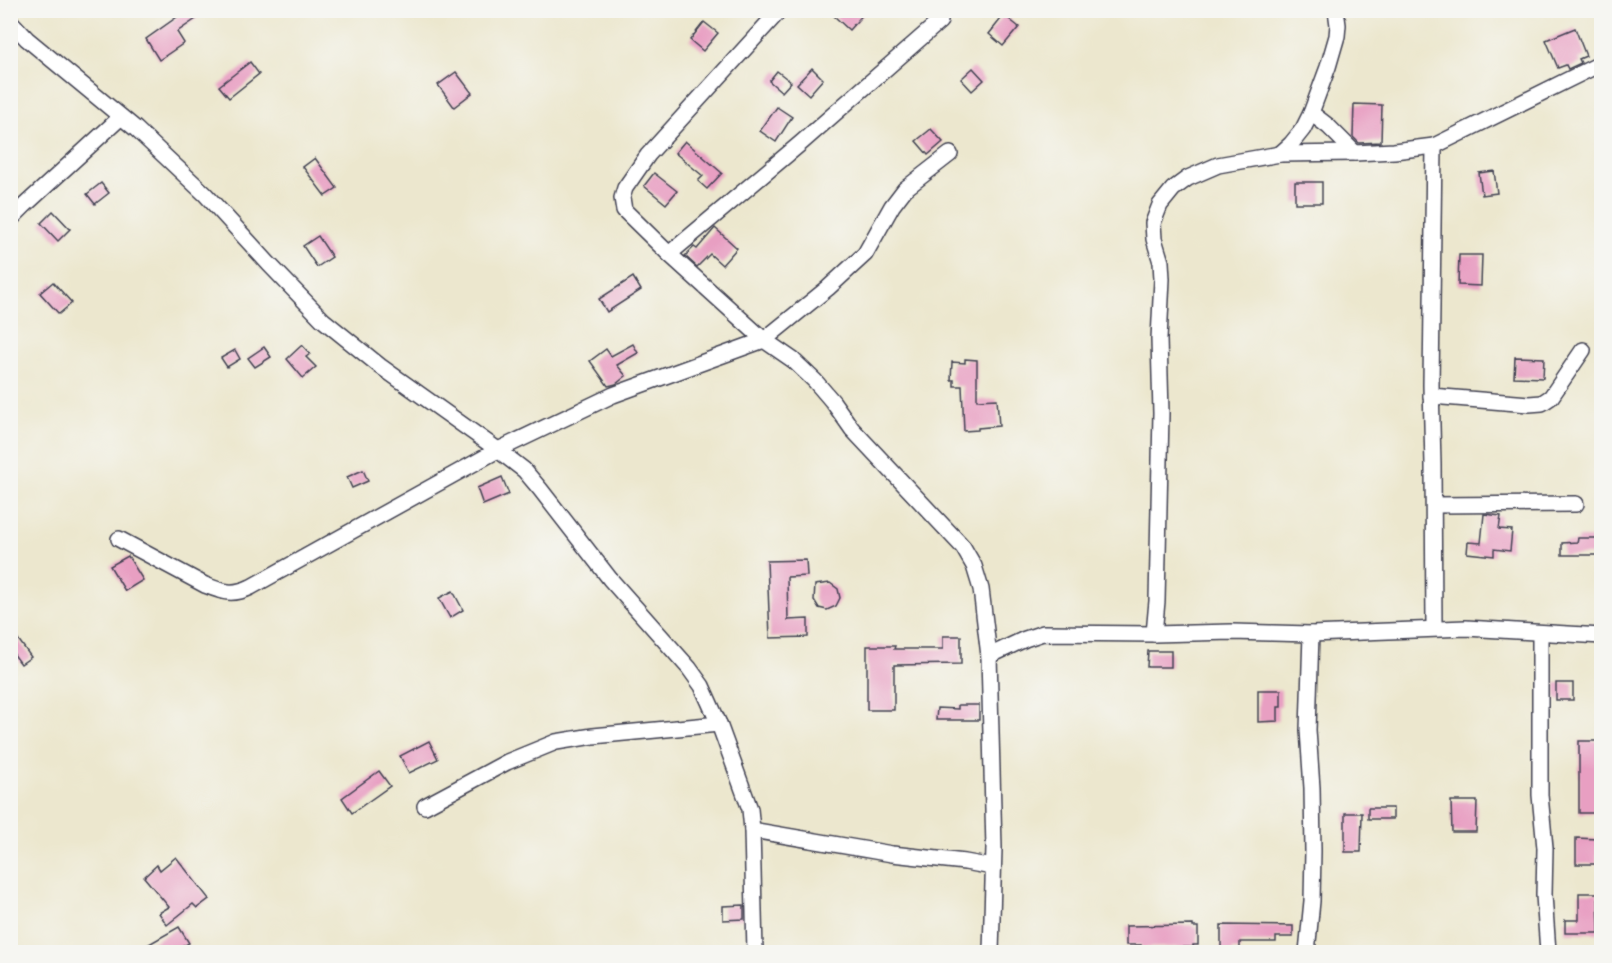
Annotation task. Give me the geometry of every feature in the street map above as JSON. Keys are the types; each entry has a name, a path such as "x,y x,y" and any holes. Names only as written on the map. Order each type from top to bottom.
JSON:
{"street":[{"path":"780,10 648,154 625,188 622,198 624,210 764,340 793,360 815,381 852,429 963,547 974,566 981,589 989,656 993,867 991,952"},
{"path":"1280,154 1303,129 1311,113 1337,36 1336,10"},
{"path":"10,21 27,39 121,117 206,194 323,320 380,366 524,470 610,579 689,668 702,686 719,724 750,809 755,952"},
{"path":"669,254 801,143 940,21"},
{"path":"1154,634 1158,590 1161,413 1159,339 1162,279 1161,262 1154,239 1154,223 1160,205 1173,189 1188,178 1218,165 1280,154 1394,151 1434,146 1602,63"},
{"path":"1311,113 1328,126 1355,153"},
{"path":"10,220 121,117"},
{"path":"1434,146 1431,396 1434,628"},
{"path":"119,539 205,585 219,591 239,593 498,450 612,395 764,340 828,288 865,254 892,206 905,189 950,154"},
{"path":"1431,396 1529,404 1542,403 1551,397 1583,350"},
{"path":"1434,505 1576,504"},
{"path":"989,656 1043,633 1311,634 1466,628 1602,636"},
{"path":"1540,633 1540,795 1545,848 1544,895 1548,952"},
{"path":"1307,952 1312,901 1313,851 1308,730 1311,634"},
{"path":"425,806 507,762 556,742 593,736 719,724"},
{"path":"752,830 892,854 993,867"}],"building":[{"path":"187,10 209,10 177,32 184,43 159,60 146,39"},
{"path":"839,10 867,10 849,30 834,16"},
{"path":"1004,15 1019,27 1003,46 989,34"},
{"path":"704,22 718,33 703,51 690,40"},
{"path":"1575,28 1586,56 1579,59 1581,63 1568,69 1566,65 1558,68 1546,40"},
{"path":"250,62 259,74 229,98 219,86"},
{"path":"812,68 823,79 809,95 797,84"},
{"path":"973,68 984,80 972,91 961,79"},
{"path":"777,71 791,82 782,92 769,81"},
{"path":"456,72 472,93 454,107 438,85"},
{"path":"1354,104 1382,105 1381,142 1359,143 1353,137"},
{"path":"777,107 792,117 776,142 760,131"},
{"path":"931,129 943,142 928,155 916,141"},
{"path":"685,141 722,173 707,189 698,181 703,176 675,153"},
{"path":"315,158 337,188 325,196 303,167"},
{"path":"1494,171 1497,193 1482,195 1479,173"},
{"path":"654,173 677,191 666,204 644,186"},
{"path":"1295,182 1322,182 1322,203 1295,203"},
{"path":"101,183 109,193 95,204 87,194"},
{"path":"53,211 70,229 58,241 41,223"},
{"path":"715,228 737,248 722,265 710,254 697,267 685,256 694,247 697,249"},
{"path":"318,236 332,257 317,267 303,246"},
{"path":"1459,255 1482,255 1481,286 1458,285"},
{"path":"633,277 641,290 607,312 599,299"},
{"path":"53,282 72,303 59,314 40,293"},
{"path":"633,344 638,353 617,365 626,376 616,384 608,386 590,361 606,349 611,356"},
{"path":"302,345 310,354 306,357 316,367 303,378 287,359"},
{"path":"264,347 271,357 255,367 248,358"},
{"path":"235,350 240,359 227,367 221,358"},
{"path":"1515,357 1544,358 1543,378 1514,377"},
{"path":"965,359 977,360 977,400 997,399 999,426 964,431 962,386 954,386 954,380 951,380 952,362 965,363"},
{"path":"363,470 368,481 352,488 347,477"},
{"path":"502,477 509,494 483,505 477,488"},
{"path":"1484,514 1501,516 1499,529 1512,530 1510,551 1494,549 1494,556 1467,553 1468,542 1481,543"},
{"path":"1578,538 1602,538 1602,555 1562,555 1562,543 1577,542"},
{"path":"128,556 143,580 125,591 110,566"},
{"path":"806,560 807,576 787,577 788,620 808,619 808,637 770,638 767,561"},
{"path":"830,583 838,589 840,598 836,606 827,610 819,608 814,600 815,585"},
{"path":"453,591 463,610 450,618 439,598"},
{"path":"10,628 31,657 21,664 10,649"},
{"path":"943,636 961,636 961,664 894,665 894,710 867,710 867,646 895,646 894,649 943,649"},
{"path":"1148,651 1171,651 1171,667 1147,667"},
{"path":"1556,683 1573,683 1573,700 1556,700"},
{"path":"1258,690 1281,690 1278,721 1258,722"},
{"path":"958,705 979,705 979,720 936,720 937,708 958,709"},
{"path":"429,741 438,759 409,773 400,756"},
{"path":"1579,741 1602,741 1602,813 1579,813"},
{"path":"379,771 390,786 352,813 342,798"},
{"path":"1451,801 1477,801 1476,832 1452,832"},
{"path":"1368,808 1393,808 1393,819 1368,819"},
{"path":"1345,813 1362,813 1361,852 1345,852"},
{"path":"1576,838 1597,839 1597,864 1576,864"},
{"path":"176,857 209,899 197,908 193,904 167,925 159,913 169,907 144,877 157,865 160,870"},
{"path":"1579,893 1598,893 1599,933 1565,933 1565,920 1579,920"},
{"path":"744,905 744,919 723,920 723,906"},
{"path":"1193,925 1193,927 1198,927 1198,945 1193,945 1193,947 1141,948 1141,945 1126,945 1126,926"},
{"path":"1221,925 1293,926 1293,937 1276,937 1276,942 1240,942 1240,950 1221,952"},
{"path":"179,927 189,943 173,952 135,952"}]}
